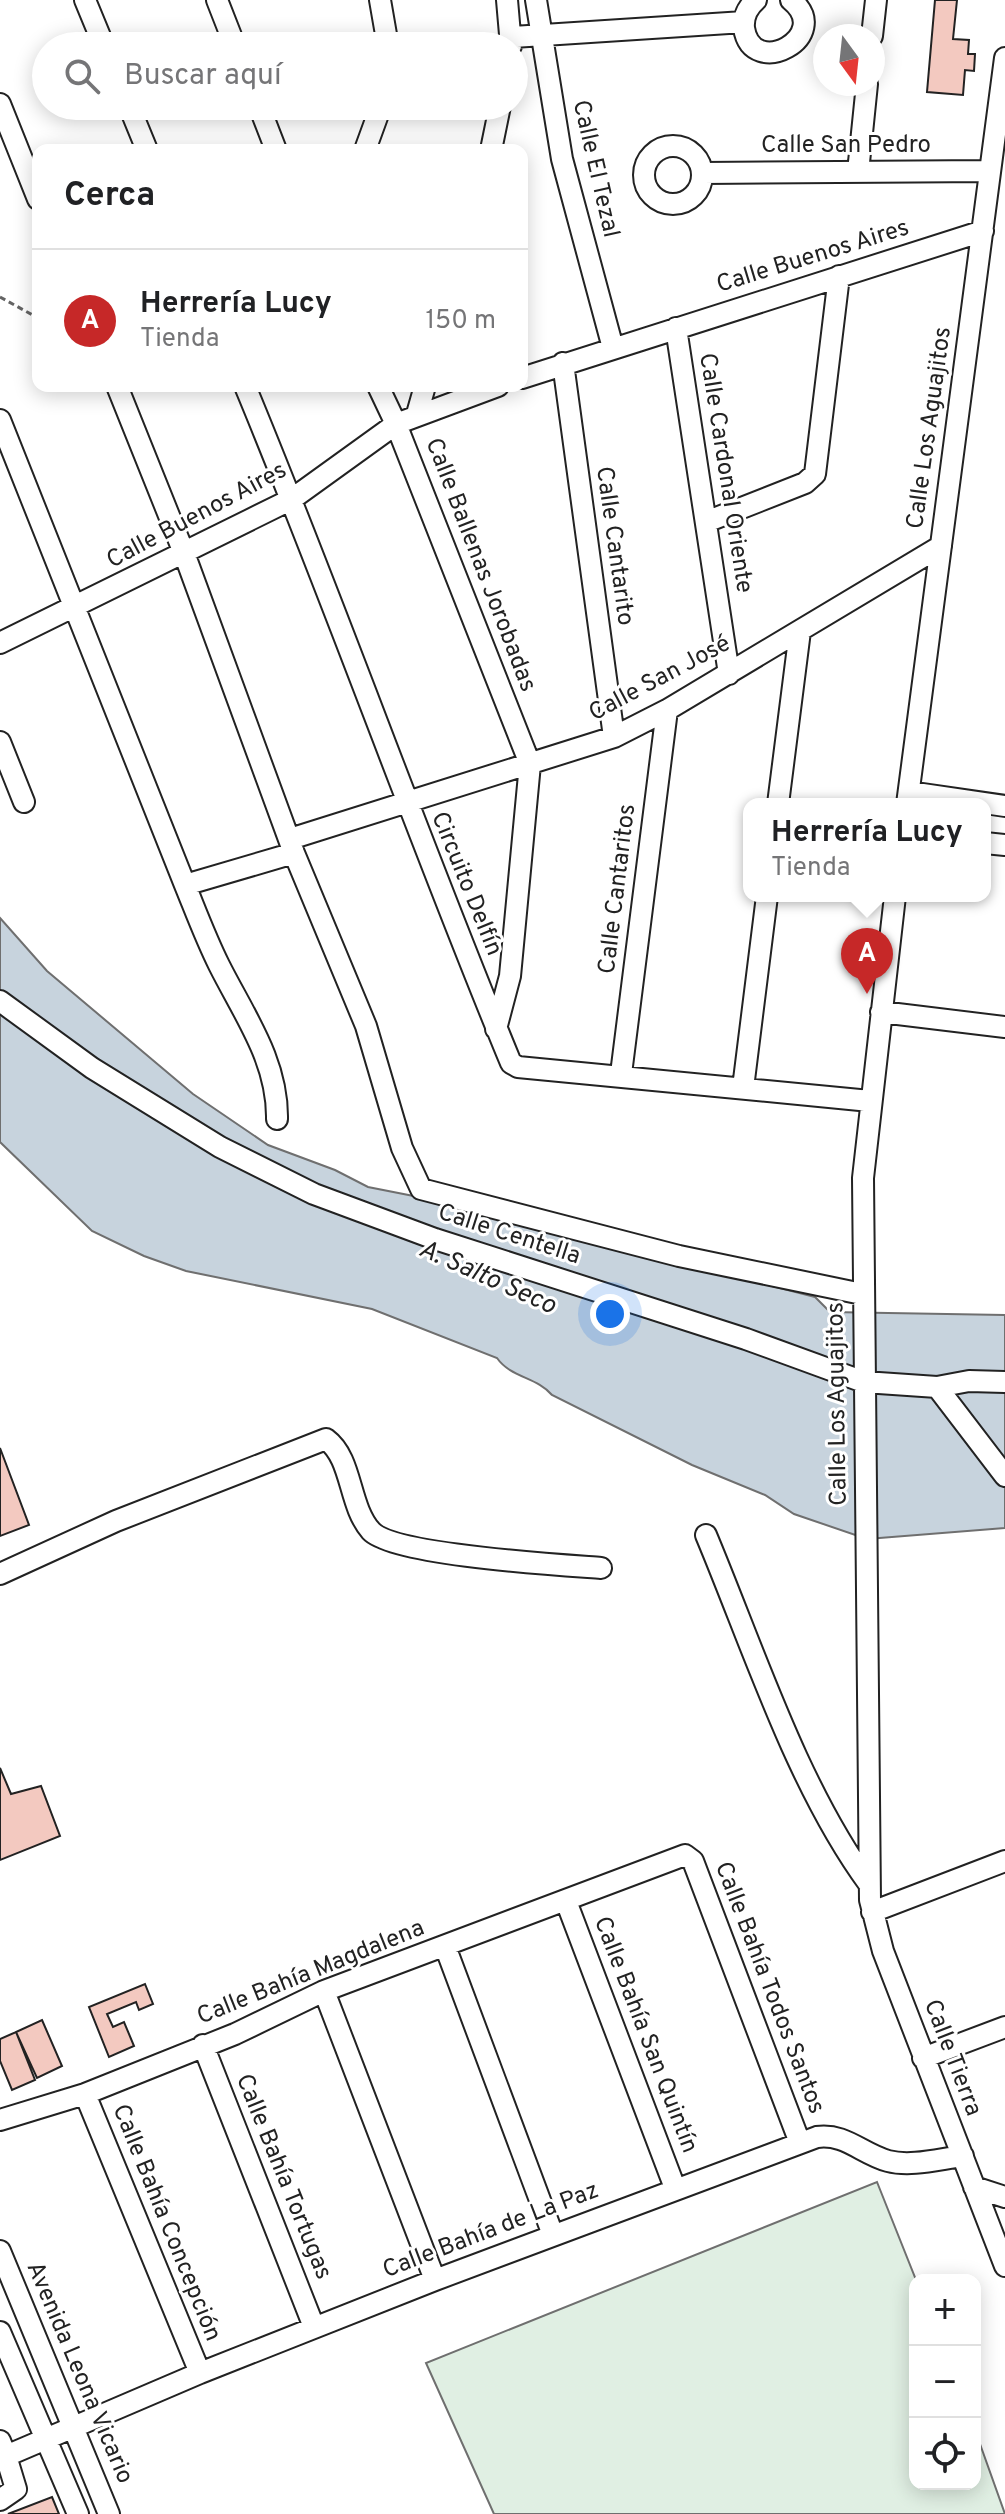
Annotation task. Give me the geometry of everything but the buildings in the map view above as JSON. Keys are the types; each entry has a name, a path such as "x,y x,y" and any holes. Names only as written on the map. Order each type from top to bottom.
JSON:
{"street":[{"path":"85,0 98,32"},
{"path":"217,0 230,32"},
{"path":"380,0 386,32"},
{"path":"507,0 511,32"},
{"name":"Calle El Tezal","path":"536,0 562,159 613,348"},
{"path":"756,0 746,13 744,22 749,40 764,51 773,53 797,41 803,23 801,13 791,0"},
{"path":"873,24 876,0"},
{"path":"528,37 541,33 744,22"},
{"name":"Calle Los Aguajitos","path":"908,798 983,231 996,207 995,179 1005,58"},
{"path":"858,172 866,96"},
{"path":"0,104 32,184"},
{"path":"135,120 145,144"},
{"path":"264,120 274,144"},
{"path":"367,144 376,120"},
{"path":"492,144 497,120"},
{"name":"Calle San Pedro","path":"703,173 858,172 995,179"},
{"name":"Calle Buenos Aires","path":"528,376 983,231"},
{"path":"706,522 805,483 815,474 839,276"},
{"name":"Calle Cardonal Oriente","path":"676,328 729,674"},
{"name":"Calle Cantarito","path":"563,363 614,737"},
{"path":"119,392 184,553 292,846 366,1026 402,1148 421,1189 679,1256 862,1294"},
{"name":"Circuito Delfín","path":"247,392 292,499 405,802 511,1063 518,1067 621,1074 870,1101"},
{"name":"Calle Ballenas Jorobadas","path":"381,392 530,764"},
{"path":"417,414 423,392"},
{"name":"Calle Buenos Aires","path":"0,643 73,610 292,499 396,424 481,392"},
{"path":"0,420 73,610 217,962 272,1067 277,1093 277,1119"},
{"name":"Calle San José","path":"185,885 405,802 614,737 729,674 941,546"},
{"path":"779,798 800,631"},
{"name":"Calle Cantaritos","path":"621,1074 667,710"},
{"path":"0,742 24,802"},
{"path":"496,1029 510,976 530,764"},
{"path":"743,1088 766,902"},
{"name":"Calle Los Aguajitos","path":"872,1912 869,1884 863,1178 894,902"},
{"name":"Calle Centella","path":"0,1001 117,1084 220,1147 314,1194 435,1239 746,1339 864,1382 937,1387 969,1381 1005,1382"},
{"path":"881,1012 1005,1027"},
{"path":"937,1387 1004,1474"},
{"path":"0,1574 116,1521 326,1439 338,1448 353,1502 373,1533 393,1543 499,1559 601,1568"},
{"path":"706,1535 817,1799 844,1850 869,1884"},
{"name":"Calle Bahía Magdalena","path":"0,2120 85,2094 235,2034 324,1991 685,1855"},
{"name":"Calle Bahía Todos Santos","path":"685,1855 693,1861 800,2143"},
{"path":"872,1912 1005,1861"},
{"name":"Calle Bahía San Quintín","path":"566,1901 675,2188"},
{"name":"Calle Tierra","path":"872,1912 923,2058 1005,2266"},
{"path":"445,1946 553,2235"},
{"path":"324,1991 435,2280"},
{"path":"923,2058 1005,2027"},
{"name":"Calle Bahía Tortugas","path":"203,2045 314,2327"},
{"name":"Calle Bahía Concepción","path":"85,2094 200,2373"},
{"name":"Calle Bahía de La Paz","path":"3,2448 45,2440 314,2327 800,2143 827,2136 838,2137 884,2160 899,2163 963,2156"},
{"path":"974,2187 1005,2197"},
{"name":"Avenida Leona Vicario","path":"0,2251 109,2514"},
{"path":"0,2332 78,2514"},
{"path":"0,2500 16,2489 3,2448"}],"path":[{"path":"0,297 32,315"}],"green space":[{"path":"877,2182 914,2274 909,2274 909,2490 981,2490 981,2447 1005,2514 494,2514 426,2363"}],"water":[{"name":"A. Salto Seco","path":"0,918 47,971 193,1094 268,1145 335,1170 368,1187 444,1202 815,1297 830,1312 1005,1315 1005,1528 867,1539 794,1514 765,1495 692,1465 552,1395 539,1384 509,1370 497,1358 372,1309 186,1271 144,1256 92,1231 0,1142"}],"place":[{"name":"Herrería Lucy","path":"867,994"}]}
